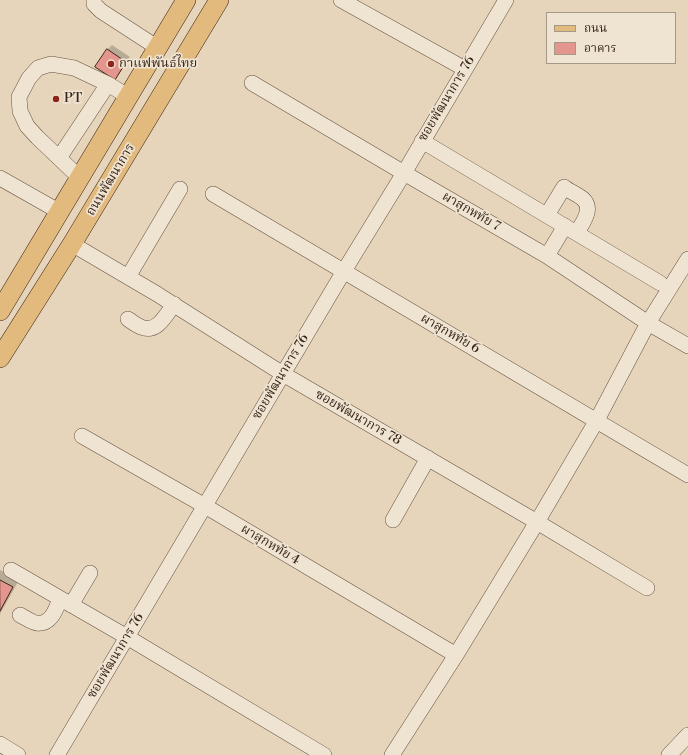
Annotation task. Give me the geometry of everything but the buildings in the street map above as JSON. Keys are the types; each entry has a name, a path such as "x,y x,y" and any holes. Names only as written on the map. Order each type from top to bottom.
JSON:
{"main road":[{"path":"0,311 186,0"},
{"name":"ถนนพัฒนาการ","path":"0,358 72,244 219,0"},
{"path":"48,231 72,244"}],"street":[{"path":"94,0 94,4 101,11 158,48"},
{"path":"341,0 465,69"},
{"name":"ซอยพัฒนาการ 76","path":"57,755 506,0"},
{"path":"80,178 27,126 20,111 19,97 29,78 38,68 51,64 74,68 108,84 129,97"},
{"name":"ผาสุกหทัย 7","path":"252,83 546,256 648,323 688,346"},
{"path":"60,158 108,84"},
{"path":"422,141 660,283"},
{"path":"0,178 60,212"},
{"path":"546,256 587,216 588,206 583,199 564,187 547,215"},
{"path":"128,277 180,189"},
{"name":"ผาสุกหทัย 6","path":"213,194 688,475"},
{"name":"ซอยพัฒนาการ 78","path":"72,244 174,304 283,374 647,588"},
{"path":"392,755 456,655 537,522 597,420 648,323 688,259"},
{"path":"128,319 141,328 149,330 161,323 174,304"},
{"name":"ผาสุกหทัย 4","path":"82,436 205,506 456,655"},
{"path":"393,520 428,458"},
{"path":"11,570 324,755"},
{"path":"20,614 36,623 47,622 90,573"},
{"path":"669,755 688,735"},
{"path":"0,744 18,755"}],"place":[{"name":"กาแฟพันธ์ไทย","path":"111,64"},
{"name":"PT","path":"56,99"}]}
